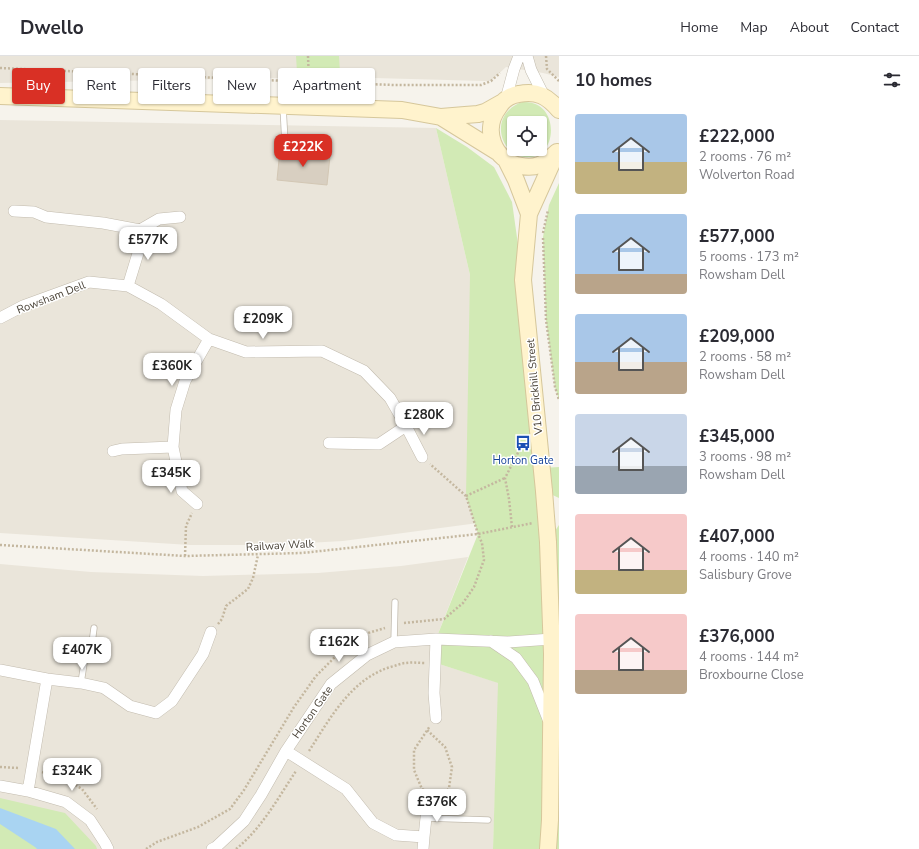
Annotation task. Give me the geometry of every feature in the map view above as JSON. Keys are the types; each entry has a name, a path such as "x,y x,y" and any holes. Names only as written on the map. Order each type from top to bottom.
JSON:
{"street":[{"path":"504,101 518,56"},
{"path":"527,56 531,70 553,102"},
{"path":"0,96 402,110 441,117 485,112 515,94 525,92 535,93 553,102"},
{"name":"V10 Brickhill Street","path":"504,101 494,112 490,133 493,144 516,180 529,214"},
{"path":"441,117 516,165 527,167 538,165 549,160 558,151"},
{"name":"V10 Brickhill Street","path":"548,849 554,821 551,728 552,639 548,542 524,280 529,214 558,151"},
{"path":"14,211 34,212 46,217 103,223 140,230 159,219 180,217"},
{"path":"128,286 139,250 140,230"},
{"name":"Rowsham Dell","path":"0,318 24,306 89,282 128,286 161,304 209,339 246,352 322,351 364,371 390,398 422,457"},
{"path":"197,504 182,491 173,447 176,410 185,381 209,339"},
{"path":"329,442 379,444 406,426"},
{"path":"113,451 122,448 173,447"},
{"path":"0,670 47,679 81,682 104,688 130,706 156,713 172,701 203,654 211,632"},
{"path":"436,639 434,693 436,718"},
{"name":"Horton Gate","path":"212,849 244,821 286,751 331,684 367,655 394,642 436,639 508,642 552,639"},
{"path":"490,641 516,658 533,681 551,728 559,758"},
{"path":"28,790 47,679"},
{"path":"286,751 346,789 373,823 396,835 424,837"},
{"path":"0,786 28,790 66,802 90,820 108,849"},
{"path":"423,849 426,813"}],"lane":[{"path":"283,106 285,143 314,144"},
{"path":"394,642 395,602"},
{"path":"81,682 85,657 92,643 94,628"},
{"path":"426,813 488,820"}],"path":[{"path":"308,56 308,68"},
{"path":"546,56 547,69 559,81"},
{"path":"0,68 278,81"},
{"path":"375,84 481,85 491,81 503,71 514,69"},
{"path":"531,70 547,69"},
{"path":"549,206 543,237 546,312 555,388 559,400"},
{"path":"512,527 505,478 523,443"},
{"path":"422,457 466,496 478,534"},
{"path":"466,496 505,478"},
{"path":"186,556 186,526 197,504"},
{"name":"Railway Walk","path":"0,545 186,556 258,555 302,553 478,534 536,523"},
{"path":"211,632 222,619 226,606 248,589 254,578 258,555"},
{"path":"236,849 263,821 346,696 362,682 383,669 405,663 436,663"},
{"path":"426,813 420,804 422,789 414,770 414,750 436,718"},
{"path":"422,789 441,799 449,788 452,767 445,747 427,730"}],"shaded area":[{"path":"0,56 559,56 559,77 506,67 491,81 375,78 375,68 278,68 278,78 270,78 270,68 213,68 213,79 205,79 205,68 138,68 138,81 130,81 130,68 73,68 73,82 65,82 65,68 12,68 12,83 0,83"},
{"path":"0,120 436,128 470,275 478,523 343,541 271,545 190,545 0,533"},
{"path":"468,557 436,639 436,663 499,683 493,849 0,849 0,564 91,572 203,576 318,573 401,566"}],"green space":[{"path":"296,56 339,56 340,68 297,68"},
{"path":"522,102 534,103 543,109 548,117 551,127 547,147 547,116 507,116 507,147 502,137 501,125 505,115 512,107"},
{"path":"436,128 467,147 494,167 512,202 523,280 542,468 559,467 559,498 544,491 548,541 559,525 559,849 493,849 498,683 436,663 436,639 478,534 466,496 470,275"},
{"path":"559,183 559,400 555,387 546,320 543,237 549,205"},
{"path":"0,798 65,813 96,846 97,849 0,849"}],"water":[{"path":"0,808 56,829 75,849 37,849 0,824"}],"building":[{"path":"280,150 330,156 327,185 277,180"}],"place":[{"name":"Horton Gate","path":"523,443"}]}
